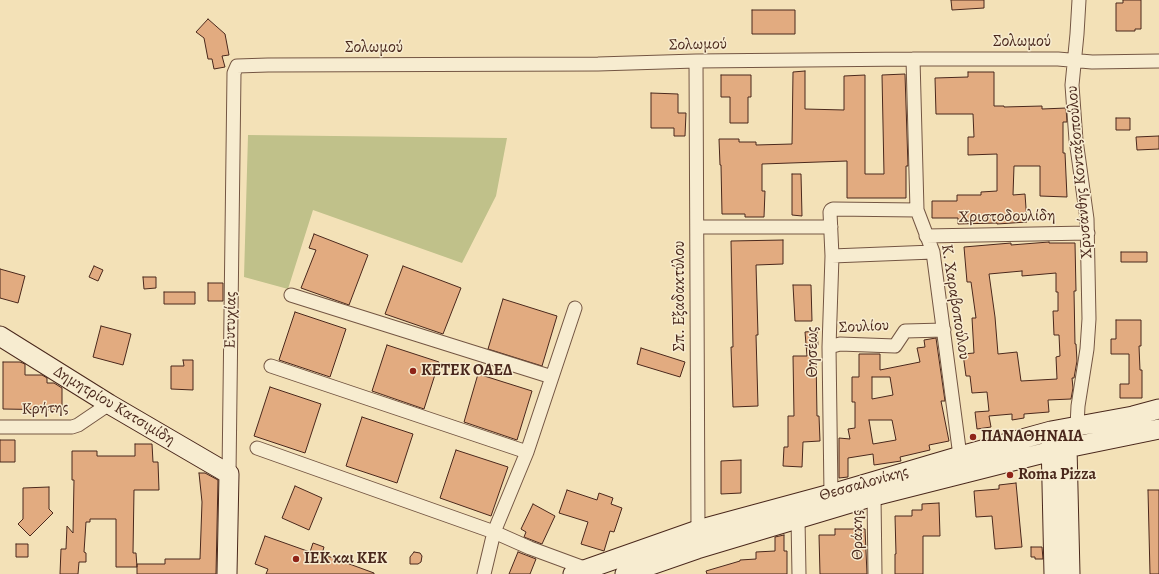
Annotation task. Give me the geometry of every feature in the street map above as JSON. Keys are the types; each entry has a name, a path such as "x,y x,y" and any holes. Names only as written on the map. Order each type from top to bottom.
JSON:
{"main road":[{"name":"Δημητρίου Κατσιμίδη","path":"0,336 109,404 229,474"},
{"name":"Θεσσαλονίκης","path":"580,572 698,530 831,494 960,456 1051,431 1134,416 1159,409"},
{"path":"1054,574 1066,448 1077,426"},
{"name":"Θεσσαλονίκης","path":"631,573 697,549 874,496 1066,448 1159,429"},
{"path":"1051,431 1066,448 1070,574"},
{"name":"Ευτυχίας","path":"227,574 229,474"}],"street":[{"name":"Χρυσάνθης Κονταξοπούλου","path":"1077,426 1078,406 1089,334 1088,219 1073,116 1072,85 1079,0"},
{"name":"Κ. Χαραβοπούλου","path":"914,60 916,210 933,252 960,456"},
{"name":"Σολωμού","path":"237,66 598,64 696,61 1159,61"},
{"name":"Σπ. Εξαδακτύλου","path":"696,61 698,530"},
{"name":"Ευτυχίας","path":"229,474 234,73 237,66"},
{"name":"Θησέως","path":"831,494 829,347 832,256 831,210 916,210"},
{"path":"697,227 831,227"},
{"name":"Χριστοδουλίδη","path":"926,236 1088,233"},
{"path":"832,256 933,252"},
{"path":"291,295 552,377"},
{"path":"484,574 494,532 527,452 575,308"},
{"name":"Σουλίου","path":"829,347 840,344 895,346 905,331 944,330"},
{"path":"271,366 527,452"},
{"name":"Κρήτης","path":"0,427 72,427 78,425 109,404"},
{"path":"257,448 494,532 580,572"},
{"name":"Θράκης","path":"874,496 875,574"},
{"path":"798,519 798,574"}],"green space":[{"path":"248,135 507,138 496,196 462,263 313,210 288,289 244,277"}],"building":[{"path":"951,0 984,0 984,8 952,10"},
{"path":"1123,0 1141,0 1141,29 1135,29 1135,31 1116,31 1116,3 1123,3"},
{"path":"752,10 795,10 795,34 752,34"},
{"path":"208,19 225,34 229,55 222,56 225,67 214,69 212,59 208,59 204,38 196,32"},
{"path":"805,71 805,109 844,110 844,76 865,75 865,174 884,174 882,75 905,74 908,166 906,166 906,198 847,198 847,161 762,164 762,191 765,191 764,217 745,217 745,214 722,214 719,139 739,139 739,142 756,142 756,145 792,144 793,72"},
{"path":"968,72 994,72 994,106 1042,106 1042,109 1066,108 1067,122 1063,122 1063,153 1065,153 1067,197 1040,196 1040,166 1014,166 1013,195 1025,194 1027,222 958,224 958,218 932,218 932,201 957,201 957,195 981,195 981,192 997,191 997,154 968,155 968,137 974,137 973,114 936,114 935,78 968,77"},
{"path":"721,75 751,75 751,97 748,97 748,123 730,123 730,97 721,97"},
{"path":"651,93 678,94 678,113 686,113 685,136 674,136 674,128 651,128"},
{"path":"1116,118 1130,118 1130,130 1116,130"},
{"path":"1159,136 1159,149 1137,150 1136,137"},
{"path":"792,174 801,174 802,216 792,215"},
{"path":"314,234 368,255 349,305 301,288 316,250 309,248"},
{"path":"783,240 783,264 756,265 758,406 733,407 731,347 733,347 731,241"},
{"path":"1049,242 1075,243 1076,291 1074,291 1075,344 1077,361 1074,378 1072,378 1073,388 1071,399 1048,400 1049,412 1024,414 1024,418 1012,420 1012,414 989,416 991,427 977,429 975,412 989,411 987,392 972,393 970,376 966,376 963,354 974,353 972,318 976,318 971,282 967,282 964,247 1011,243 1011,245","holes":["1022,271 1022,276 1056,273 1058,311 1053,311 1054,335 1059,335 1060,356 1056,357 1057,379 1021,381 1017,352 998,354 989,274"]},
{"path":"1121,252 1147,252 1147,262 1121,262"},
{"path":"94,266 103,270 98,281 89,277"},
{"path":"403,266 461,288 443,334 385,314"},
{"path":"0,269 25,276 18,303 0,298"},
{"path":"143,277 156,277 156,288 144,289"},
{"path":"208,283 223,283 223,301 208,301"},
{"path":"793,285 811,285 812,321 795,321"},
{"path":"164,292 195,292 195,304 164,304"},
{"path":"503,299 557,316 542,366 488,349"},
{"path":"295,312 346,329 330,377 279,360"},
{"path":"1116,320 1141,320 1141,346 1139,346 1140,370 1142,370 1142,398 1120,398 1120,384 1129,384 1129,354 1111,354 1111,339 1116,339"},
{"path":"101,326 131,334 123,365 93,357"},
{"path":"817,331 818,345 809,356 816,356 817,416 819,416 820,441 803,442 802,467 783,466 784,447 788,447 788,416 794,416 793,356 807,356 805,332"},
{"path":"936,338 945,401 941,401 949,441 929,445 930,450 900,457 901,461 874,465 873,454 848,458 848,477 839,478 839,438 850,439 848,429 855,428 855,402 852,402 852,377 859,377 859,354 880,354 880,370 920,362 917,348 925,347 924,340","holes":["872,377 890,377 893,395 872,399","869,420 892,420 896,440 873,444"]},
{"path":"387,345 439,362 424,409 372,391"},
{"path":"641,348 685,362 680,377 637,364"},
{"path":"183,360 193,360 193,390 171,389 171,366 184,366"},
{"path":"3,362 20,362 25,364 25,375 42,375 47,378 47,383 54,383 62,388 62,410 3,409"},
{"path":"478,374 532,391 517,440 464,422"},
{"path":"270,387 321,404 305,453 254,436"},
{"path":"362,417 413,434 397,483 346,466"},
{"path":"0,440 15,440 15,462 0,462"},
{"path":"135,444 152,444 153,462 158,462 159,490 134,490 133,553 136,553 137,567 116,567 116,519 90,519 90,522 86,522 84,552 86,553 86,562 79,562 78,574 60,574 61,549 66,549 67,526 73,533 74,480 72,480 72,451 97,451 97,456 135,456"},
{"path":"456,450 508,467 491,516 440,498"},
{"path":"741,460 741,493 721,494 721,461"},
{"path":"199,473 205,473 218,480 216,574 137,574 137,564 165,564 165,559 200,559 202,502"},
{"path":"1016,483 1022,547 995,549 992,516 976,517 974,491 999,489 999,485"},
{"path":"295,486 322,498 309,530 282,518"},
{"path":"49,487 49,509 53,513 30,536 18,524 23,519 23,488"},
{"path":"567,490 597,500 599,493 613,498 611,504 622,508 614,532 610,531 604,551 581,544 588,522 559,513"},
{"path":"1148,490 1159,490 1159,574 1150,574"},
{"path":"939,503 940,536 923,536 923,574 895,574 895,516 912,516 912,510 922,510 922,504"},
{"path":"533,504 555,516 542,544 524,537 526,532 521,529"},
{"path":"835,529 865,529 867,574 820,574 819,535 835,535"},
{"path":"784,535 784,551 787,551 787,574 707,574 706,571 740,560 756,559 756,552 775,551 775,537"},
{"name":"ΙΕΚ και ΚΕΚ","path":"265,536 310,552 313,543 324,547 322,554 374,574 266,574 268,569 255,564"},
{"path":"16,544 28,544 28,557 16,557"},
{"path":"1031,547 1042,547 1043,559 1035,559 1035,557 1031,557"},
{"path":"414,552 420,553 422,556 421,562 418,564 410,564 410,557"},
{"path":"518,552 536,559 530,574 509,574"}],"place":[{"name":"ΚΕΤΕΚ ΟΑΕΔ","path":"413,371"},
{"name":"ΠΑΝΑΘΗΝΑΙΑ","path":"973,437"},
{"name":"Roma Pizza","path":"1010,475"},
{"name":"ΙΕΚ και ΚΕΚ","path":"296,559"}]}
